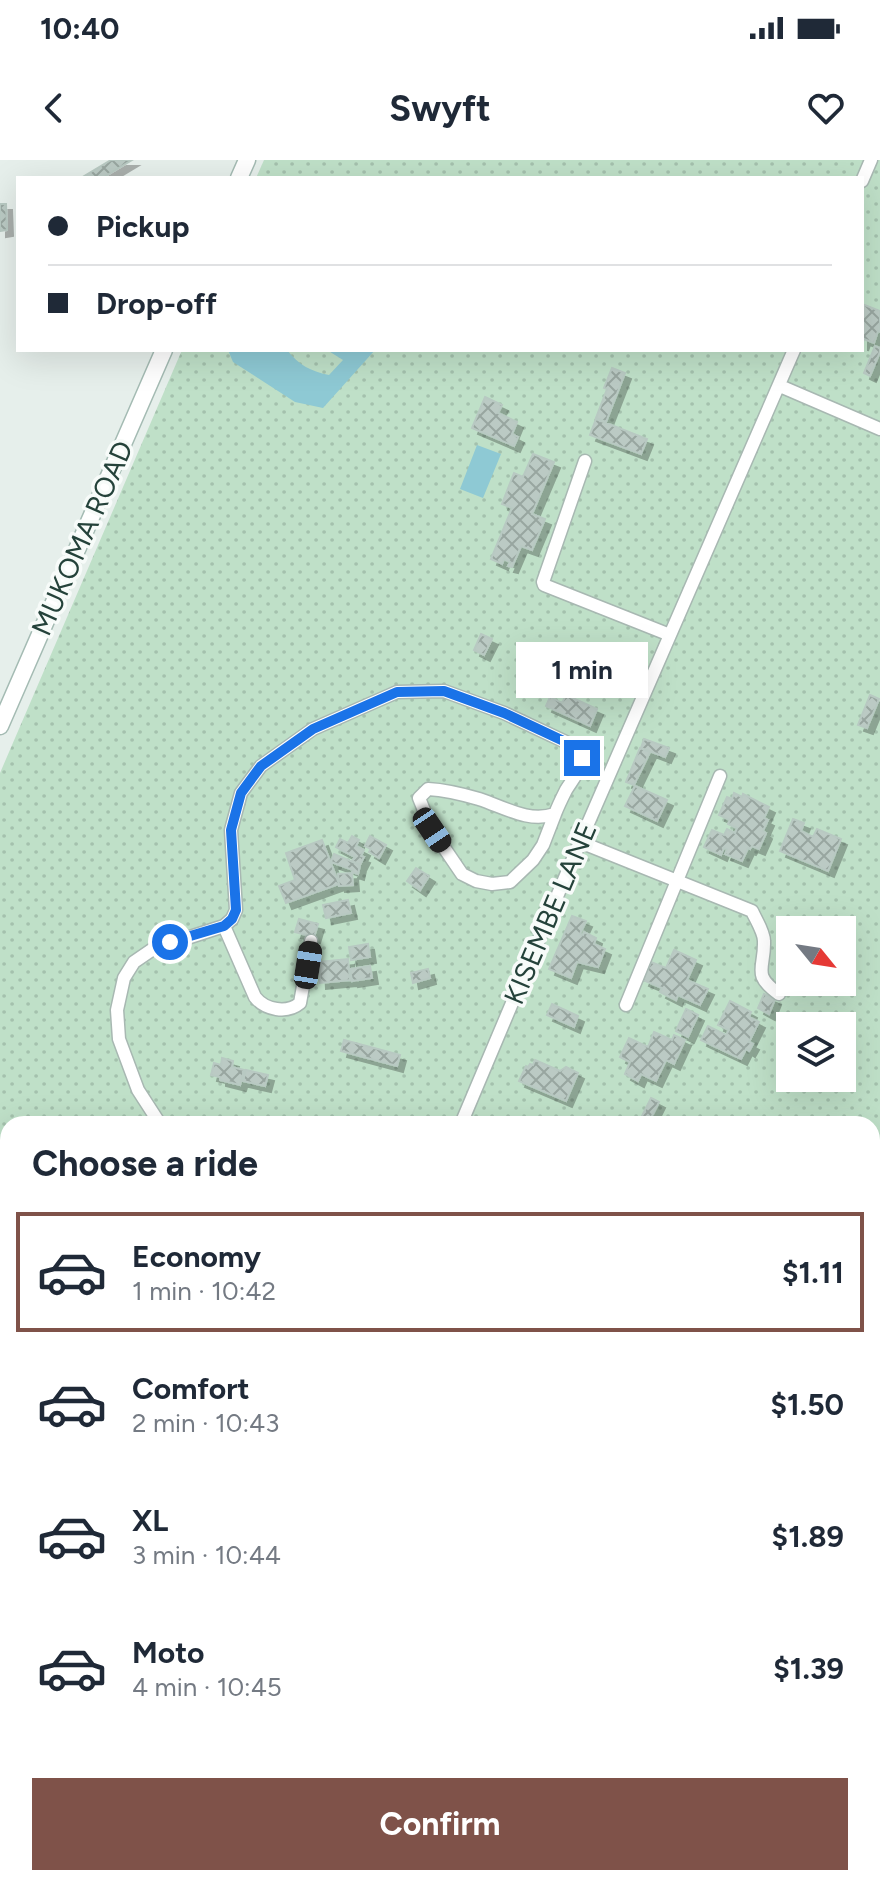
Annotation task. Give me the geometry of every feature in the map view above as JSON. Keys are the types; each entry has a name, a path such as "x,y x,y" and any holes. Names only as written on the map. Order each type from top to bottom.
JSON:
{"street":[{"name":"MUKOMA ROAD","path":"0,726 163,352"},
{"name":"KISEMBE LANE","path":"464,1116 793,352"},
{"path":"780,386 880,429"},
{"path":"585,461 544,585 670,635"},
{"path":"155,1116 138,1090 119,1039 117,1010 124,978 134,962 153,949 224,926 232,919 236,910 231,830 241,793 261,766 313,729 397,692 444,691 504,713 572,745 582,758 543,845 533,860 510,882 492,884 462,874 432,830 419,798 428,789 445,790 523,815 543,818 555,814"},
{"path":"626,1005 720,776"},
{"path":"580,842 752,911 765,938 760,968 762,979 776,992"},
{"path":"224,926 255,997 260,1004 269,1008 294,1008 300,1003 311,941"}],"green space":[{"path":"264,160 880,160 880,1116 0,1116 0,773 181,352 864,352 864,176 257,176"}],"water":[{"path":"229,352 289,352 305,367 329,375 343,360 330,352 373,352 323,408 295,402 233,362"},
{"path":"477,445 501,454 483,498 460,489"}],"building":[{"path":"111,160 132,160 105,176 84,176"},
{"path":"0,204 6,204 7,230 0,231"},
{"path":"864,305 880,311 880,332 874,343 864,339"},
{"path":"875,346 880,348 880,352 870,376 864,373"},
{"path":"612,368 625,373 606,422 596,418"},
{"path":"485,397 502,405 498,413 517,422 512,434 518,437 514,446 472,428"},
{"path":"596,419 647,439 641,454 590,435"},
{"path":"533,454 554,462 532,514 545,519 532,550 521,546 512,567 504,559 502,564 491,559 512,508 502,504 514,473 523,477"},
{"path":"481,634 492,639 484,655 474,650"},
{"path":"566,695 597,709 590,726 546,706 550,697 562,703"},
{"path":"870,695 879,699 867,728 858,725"},
{"path":"644,739 669,748 665,757 641,748"},
{"path":"640,748 650,752 634,785 626,782"},
{"path":"635,786 667,800 657,821 625,806"},
{"path":"734,793 742,797 743,794 769,807 764,818 768,820 763,831 766,833 759,849 748,848 742,861 725,854 727,849 724,848 721,855 704,847 712,830 724,835 727,829 735,833 737,828 728,824 730,820 719,815 727,797 732,799"},
{"path":"793,819 804,823 801,831 813,837 817,829 841,839 828,871 780,851"},
{"path":"352,836 359,840 356,846 364,850 360,865 352,861 355,857 336,847 340,839 348,843"},
{"path":"370,836 386,845 379,858 365,846"},
{"path":"322,840 339,884 286,903 279,886 295,880 286,853"},
{"path":"334,854 360,865 358,874 331,862"},
{"path":"416,868 429,876 420,890 407,881"},
{"path":"352,873 353,885 339,886 338,874"},
{"path":"348,900 351,913 326,918 323,905"},
{"path":"572,916 586,921 580,934 584,932 596,938 594,944 605,949 598,967 577,962 571,978 549,969"},
{"path":"299,919 318,924 314,937 295,932"},
{"path":"368,944 370,957 351,960 349,947"},
{"path":"674,950 696,960 687,980 708,989 700,1005 678,995 676,1000 660,992 662,988 643,980 651,962 666,968"},
{"path":"348,959 350,980 320,983 319,962"},
{"path":"370,966 372,978 352,981 350,969"},
{"path":"428,969 430,978 413,983 411,973"},
{"path":"764,994 775,999 769,1014 758,1008"},
{"path":"730,1001 751,1012 749,1017 759,1022 749,1042 753,1044 741,1059 701,1040 708,1026 726,1035 729,1030 718,1025"},
{"path":"552,1004 578,1016 574,1027 547,1015"},
{"path":"686,1009 698,1015 688,1037 676,1031"},
{"path":"654,1032 672,1040 674,1035 685,1040 674,1064 666,1060 656,1081 641,1074 638,1081 625,1074 630,1062 620,1057 629,1038 648,1047"},
{"path":"344,1040 400,1055 397,1066 341,1051"},
{"path":"222,1058 233,1061 232,1067 244,1070 240,1085 211,1075 214,1063 221,1065"},
{"path":"535,1060 560,1071 566,1067 578,1073 566,1101 519,1081 526,1066 533,1065"},
{"path":"246,1070 268,1075 265,1086 243,1081"},
{"path":"651,1098 659,1102 652,1116 642,1116"}],"route":[{"path":"170,942 224,926 232,919 236,910 231,830 241,793 261,766 313,729 397,692 444,691 504,713 572,745 582,758"}]}
